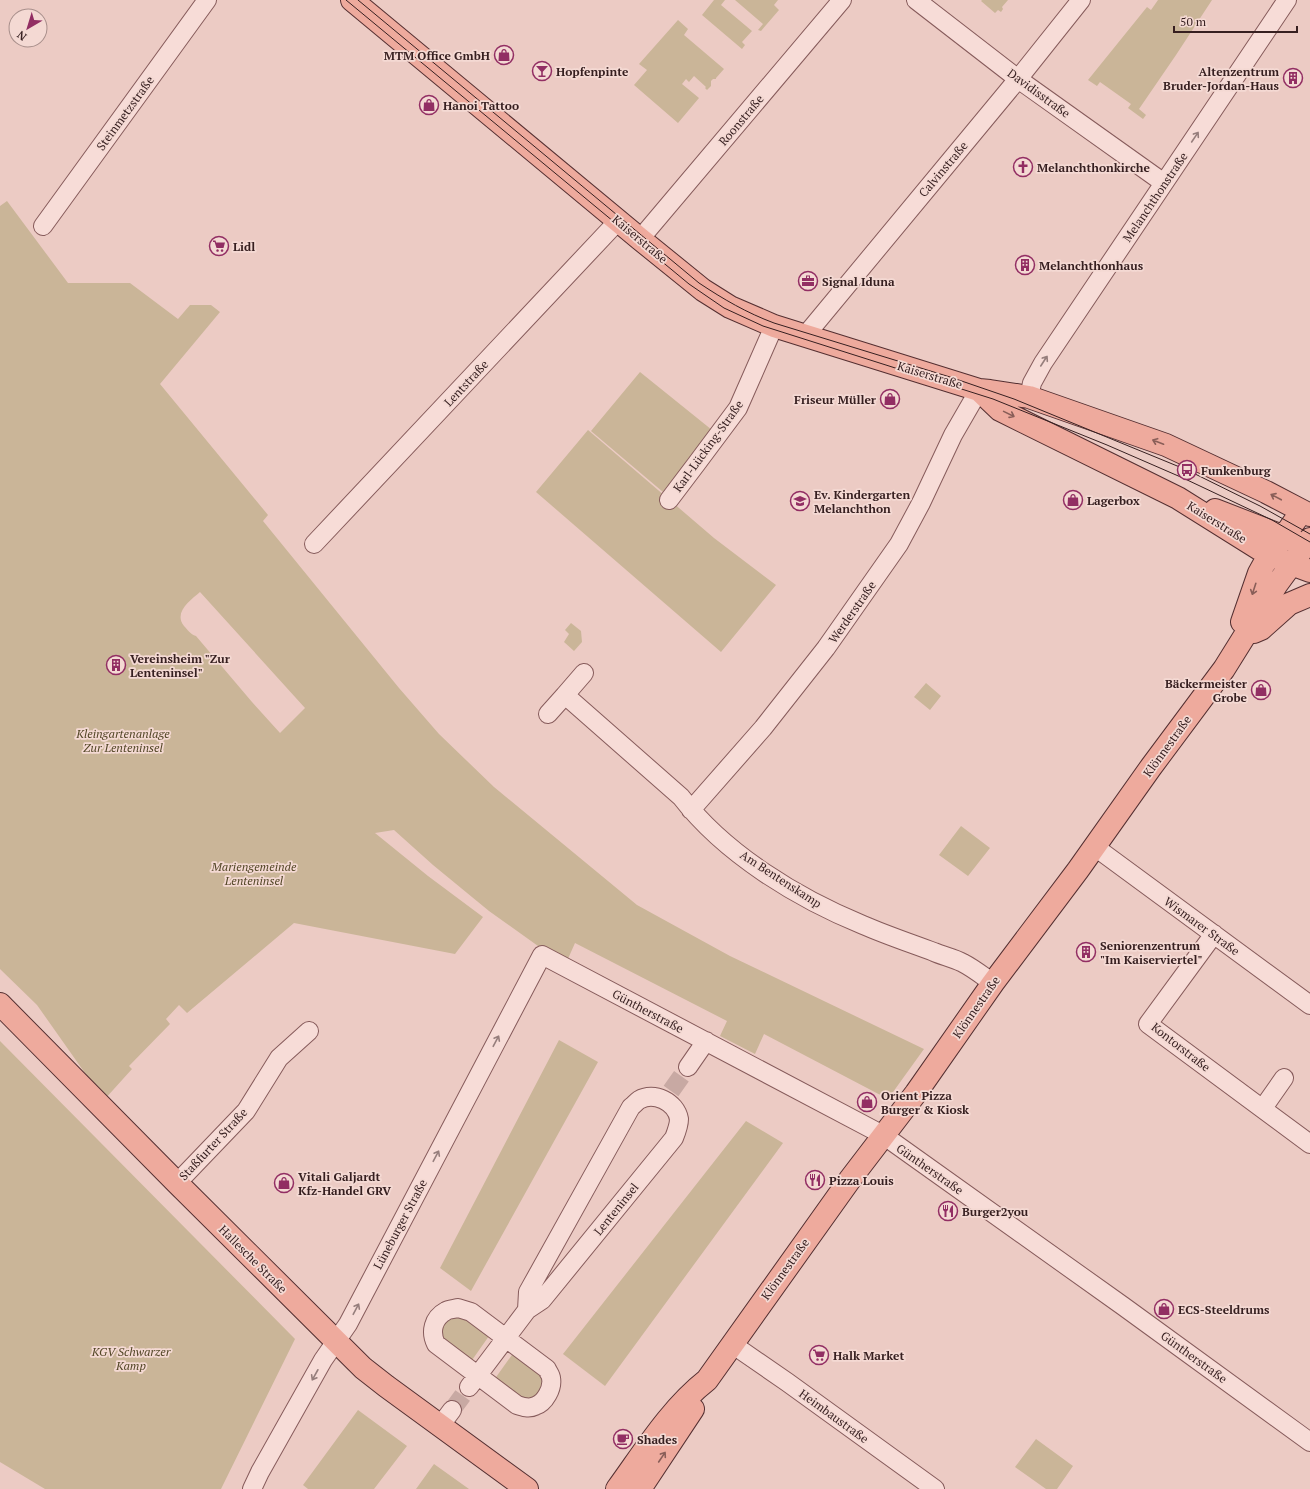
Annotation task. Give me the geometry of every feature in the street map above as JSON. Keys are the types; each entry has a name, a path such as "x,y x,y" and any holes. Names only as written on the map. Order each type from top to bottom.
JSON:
{"main road":[{"name":"Kaiserstraße","path":"352,0 640,239 703,290 730,307 774,326 979,390 990,390 1030,396 1166,445 1266,492 1307,508"},
{"name":"Kaiserstraße","path":"979,390 1000,410 1178,498 1270,554 1300,567"},
{"path":"1178,498 1204,505 1282,536 1307,542"},
{"path":"1307,508 1282,536 1259,573 1242,621 1246,635 1261,629 1289,604 1310,596"},
{"name":"Klönnestraße","path":"616,1489 670,1417 695,1390 707,1380 882,1135 916,1093 993,982 1094,848 1151,767 1224,669 1246,635 1300,567 1307,542"},
{"name":"Hallesche Straße","path":"0,1004 336,1342 370,1374 446,1418 527,1489"},
{"name":"Klönnestraße","path":"640,1489 703,1395 707,1380"}],"street":[{"name":"Steinmetzstraße","path":"43,226 207,0"},
{"name":"Roonstraße","path":"640,239 842,0"},
{"name":"Davidisstraße","path":"916,0 1018,79 1164,183"},
{"name":"Calvinstraße","path":"805,336 1018,79 1080,0"},
{"name":"Melanchthonstraße","path":"1030,396 1032,383 1043,363 1287,0"},
{"name":"Lentstraße","path":"314,544 618,221"},
{"name":"Karl-Lücking-Straße","path":"669,500 738,408 774,326"},
{"name":"Werderstraße","path":"691,810 763,728 826,648 899,544 922,503 953,435 979,390"},
{"path":"548,714 584,673"},
{"name":"Am Bentenskamp","path":"565,695 681,797 691,810 714,833 749,861 803,896 833,912 864,926 962,963 993,982"},
{"name":"Wismarer Straße","path":"1094,848 1310,1005"},
{"name":"Kontorstraße","path":"1214,934 1148,1024 1310,1144"},
{"name":"Güntherstraße","path":"542,954 882,1135 1123,1306 1310,1442"},
{"name":"Lüneburger Straße","path":"252,1489 260,1472 320,1366 348,1324 542,954"},
{"name":"Staßfurter Straße","path":"177,1183 246,1112 279,1058 309,1031"},
{"path":"688,1067 706,1041"},
{"path":"1263,1108 1284,1078"},
{"name":"Lenteninsel","path":"474,1381 527,1310 542,1300 674,1138 679,1121 668,1095 640,1099 631,1106 528,1292 527,1310"},
{"path":"458,1308 471,1312 547,1369 552,1378 551,1389 544,1400 536,1406 527,1408 517,1405 474,1381 436,1344 432,1336 433,1327 437,1318 446,1310 458,1308"},
{"name":"Heimbaustraße","path":"732,1344 935,1489"}],"green space":[{"path":"714,0 725,0 721,5 752,31 742,42 745,45 742,49 702,15"},
{"path":"735,0 778,0 774,5 779,10 761,31 758,30 763,24"},
{"path":"1008,0 1002,7 1003,9 1001,12 998,10 995,13 981,1"},
{"path":"1158,0 1212,0 1139,109 1146,115 1143,119 1128,108 1131,104 1100,82 1097,86 1088,80 1147,7 1151,10"},
{"path":"678,20 688,29 684,35 724,69 716,79 711,81 711,86 707,90 705,88 706,87 694,76 689,82 686,79 682,84 699,98 678,123 634,85 647,70 639,64"},
{"path":"7,201 68,283 130,283 178,319 190,305 211,305 220,312 160,384 268,515 263,521 399,688 439,734 494,787 637,905 730,956 924,1049 888,1099 764,1034 755,1054 720,1036 727,1021 575,943 567,961 545,951 489,911 433,865 394,830 375,833 428,876 483,917 455,954 294,923 187,1013 179,1005 166,1019 170,1024 129,1066 132,1069 104,1100 37,1005 0,969 0,206","holes":["200,592 305,708 280,733 196,636 184,626 181,621 184,607"]},
{"path":"640,372 712,430 663,492 591,431"},
{"path":"588,430 714,538 776,585 721,652 536,492"},
{"path":"571,623 581,631 582,642 574,651 564,642 569,634 565,630"},
{"path":"926,683 941,696 930,710 914,697"},
{"path":"961,826 990,848 968,876 939,855"},
{"path":"559,1040 598,1062 471,1291 440,1268"},
{"name":"KGV Schwarzer Kamp","path":"0,1041 295,1339 221,1489 45,1489 0,1462"},
{"path":"746,1121 783,1143 605,1386 563,1354"},
{"path":"458,1312 489,1336 470,1363 440,1339 441,1323"},
{"path":"514,1352 545,1377 539,1396 524,1402 494,1380"},
{"path":"358,1410 407,1446 374,1489 308,1489 303,1485"},
{"path":"1036,1439 1073,1466 1057,1489 1046,1489 1015,1467"},
{"path":"434,1464 469,1489 416,1489"}],"tunnel":[{"path":"671,1091 688,1067"},
{"path":"452,1410 469,1387"}],"tram line":[{"path":"346,0 689,284 724,308 763,326 993,399 1107,445 1183,478 1272,520 1310,542"},
{"path":"358,0 699,283 717,295 754,315 774,323 950,377 1014,399 1187,470 1260,506 1310,534"}],"place":[{"name":"MTM Office GmbH","path":"504,55"},
{"name":"Hopfenpinte","path":"542,71"},
{"name":"Altenzentrum Bruder-Jordan-Haus","path":"1293,78"},
{"name":"Hanoi Tattoo","path":"429,105"},
{"name":"Melanchthonkirche","path":"1023,167"},
{"name":"Lidl","path":"219,246"},
{"name":"Melanchthonhaus","path":"1025,265"},
{"name":"Signal Iduna","path":"808,281"},
{"name":"Friseur Müller","path":"890,399"},
{"name":"Funkenburg","path":"1187,470"},
{"name":"Lagerbox","path":"1073,500"},
{"name":"Ev. Kindergarten Melanchthon","path":"800,501"},
{"name":"Vereinsheim \"Zur Lenteninsel\"","path":"116,665"},
{"name":"Bäckermeister Grobe","path":"1261,690"},
{"name":"Seniorenzentrum \"Im Kaiserviertel\"","path":"1086,952"},
{"name":"Orient Pizza Burger & Kiosk","path":"867,1102"},
{"name":"Pizza Louis","path":"815,1180"},
{"name":"Vitali Galjardt Kfz-Handel GRV","path":"284,1183"},
{"name":"Burger2you","path":"948,1211"},
{"name":"ECS-Steeldrums","path":"1164,1309"},
{"name":"Halk Market","path":"819,1355"},
{"name":"Shades","path":"623,1439"}],"park label":[{"name":"Kleingartenanlage Zur Lenteninsel","path":"123,740"},
{"name":"Mariengemeinde Lenteninsel","path":"254,873"}]}
